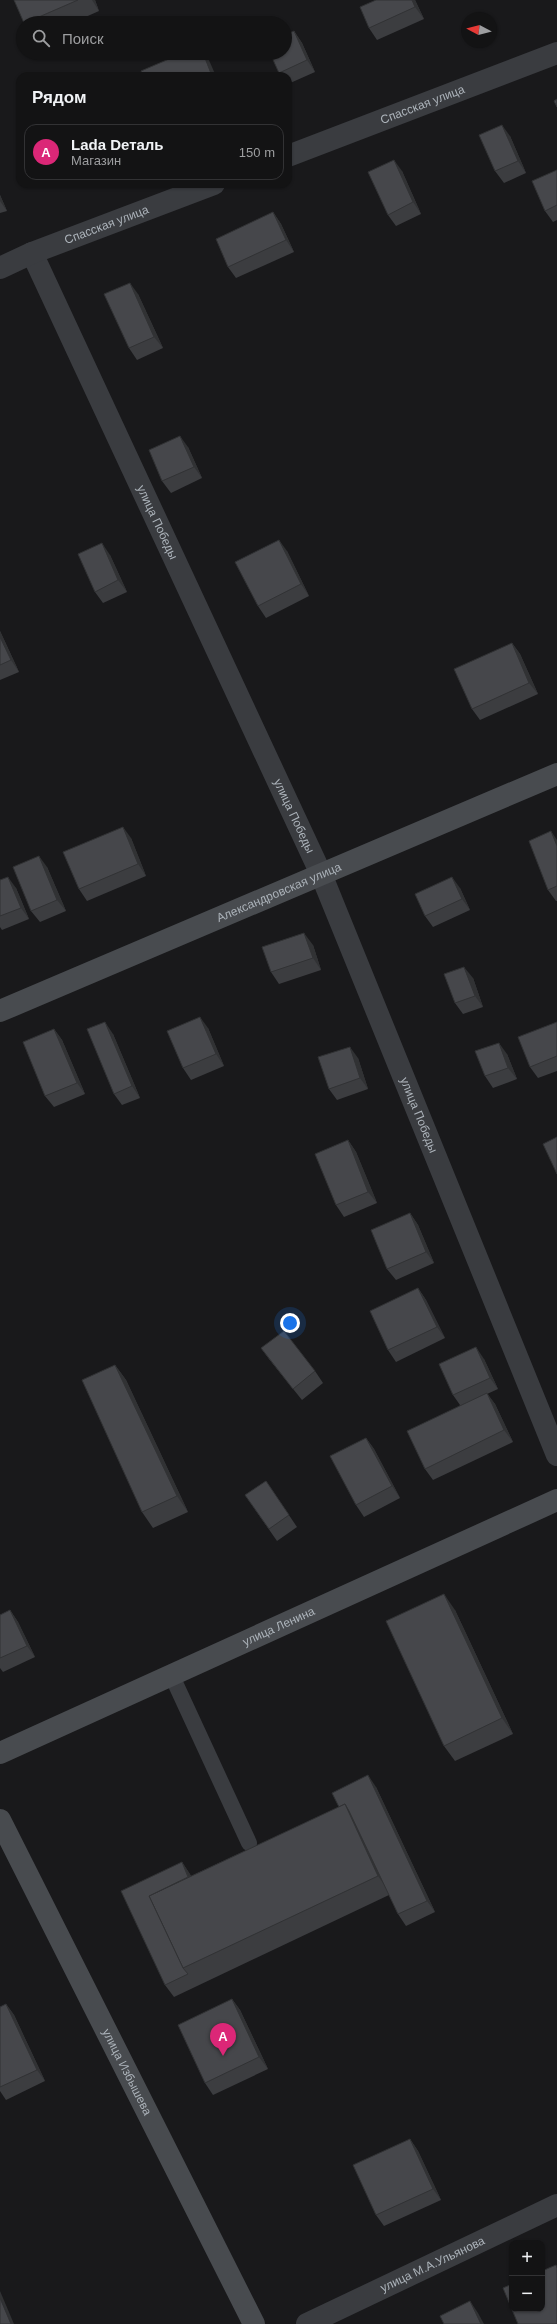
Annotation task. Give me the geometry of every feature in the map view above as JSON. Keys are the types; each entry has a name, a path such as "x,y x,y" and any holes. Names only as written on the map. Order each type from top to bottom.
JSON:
{"main road":[{"name":"Александровская улица","path":"0,1010 557,774"},
{"name":"улица Ленина","path":"0,1753 171,1674 557,1500"},
{"name":"улица Избышева","path":"0,1820 254,2324"}],"street":[{"name":"Спасская улица","path":"292,154 557,53"},
{"name":"Спасская улица","path":"0,268 32,253 203,188"},
{"name":"улица Победы","path":"32,253 321,874 557,1456"},
{"name":"улица М.А.Ульянова","path":"307,2324 557,2205"}],"lane":[{"path":"171,1674 249,1843"}],"building":[{"path":"14,0 78,0 41,16 21,16"},
{"path":"376,0 412,0 415,7 369,28 360,7"},
{"path":"294,31 307,60 279,72 273,60 292,60 292,32"},
{"path":"167,60 206,60 210,72 141,72"},
{"path":"557,99 557,107 554,101"},
{"path":"502,125 518,161 495,171 479,135"},
{"path":"394,160 413,202 388,215 368,172"},
{"path":"557,170 557,205 545,211 532,181"},
{"path":"273,212 286,240 228,267 216,239"},
{"path":"130,283 154,337 129,348 104,294"},
{"path":"180,436 194,467 162,481 149,450"},
{"path":"279,540 301,584 258,606 235,562"},
{"path":"102,543 118,580 95,592 78,554"},
{"path":"0,637 11,660 0,665"},
{"path":"512,643 529,683 472,709 454,669"},
{"path":"123,827 138,864 79,889 63,852"},
{"path":"551,831 557,846 557,886 548,890 529,841"},
{"path":"39,856 57,900 31,911 13,867"},
{"path":"8,877 21,908 0,916 0,880"},
{"path":"452,877 462,899 425,916 415,894"},
{"path":"304,933 313,958 271,972 262,947"},
{"path":"464,967 475,996 455,1003 444,974"},
{"path":"200,1017 216,1054 183,1068 167,1031"},
{"path":"105,1022 132,1086 114,1094 87,1029"},
{"path":"557,1022 557,1056 530,1067 518,1037"},
{"path":"54,1029 77,1083 45,1096 23,1042"},
{"path":"499,1043 508,1068 485,1076 475,1051"},
{"path":"350,1047 360,1078 329,1089 318,1057"},
{"path":"557,1137 557,1174 543,1144"},
{"path":"348,1140 368,1192 336,1205 315,1154"},
{"path":"410,1213 426,1252 387,1269 371,1230"},
{"path":"418,1288 437,1327 388,1350 370,1311"},
{"path":"284,1331 315,1371 293,1389 261,1348"},
{"path":"476,1347 490,1378 453,1395 439,1364"},
{"path":"115,1365 177,1496 142,1512 82,1380"},
{"path":"487,1393 504,1430 425,1469 407,1431"},
{"path":"366,1438 392,1486 356,1505 330,1456"},
{"path":"266,1481 289,1515 269,1529 245,1495"},
{"path":"444,1594 502,1718 444,1746 386,1621"},
{"path":"10,1610 27,1646 0,1658 0,1615"},
{"path":"368,1775 427,1901 398,1914 349,1811 345,1804 339,1807 332,1793"},
{"path":"345,1804 378,1876 183,1968 149,1896"},
{"path":"182,1862 188,1877 149,1896 183,1968 188,1974 165,1985 121,1891"},
{"path":"232,1999 259,2057 205,2083 178,2025"},
{"path":"6,2004 37,2070 0,2087 0,2007"},
{"path":"410,2139 433,2189 376,2215 353,2165"},
{"path":"556,2265 557,2268 557,2324 518,2324 513,2312 545,2312 545,2270"},
{"path":"509,2285 509,2302 503,2288"},
{"path":"0,2298 11,2324 0,2324"},
{"path":"470,2301 481,2324 444,2324 440,2316"}],"place":[{"name":"Lada Dеталь","path":"223,2056"}]}
